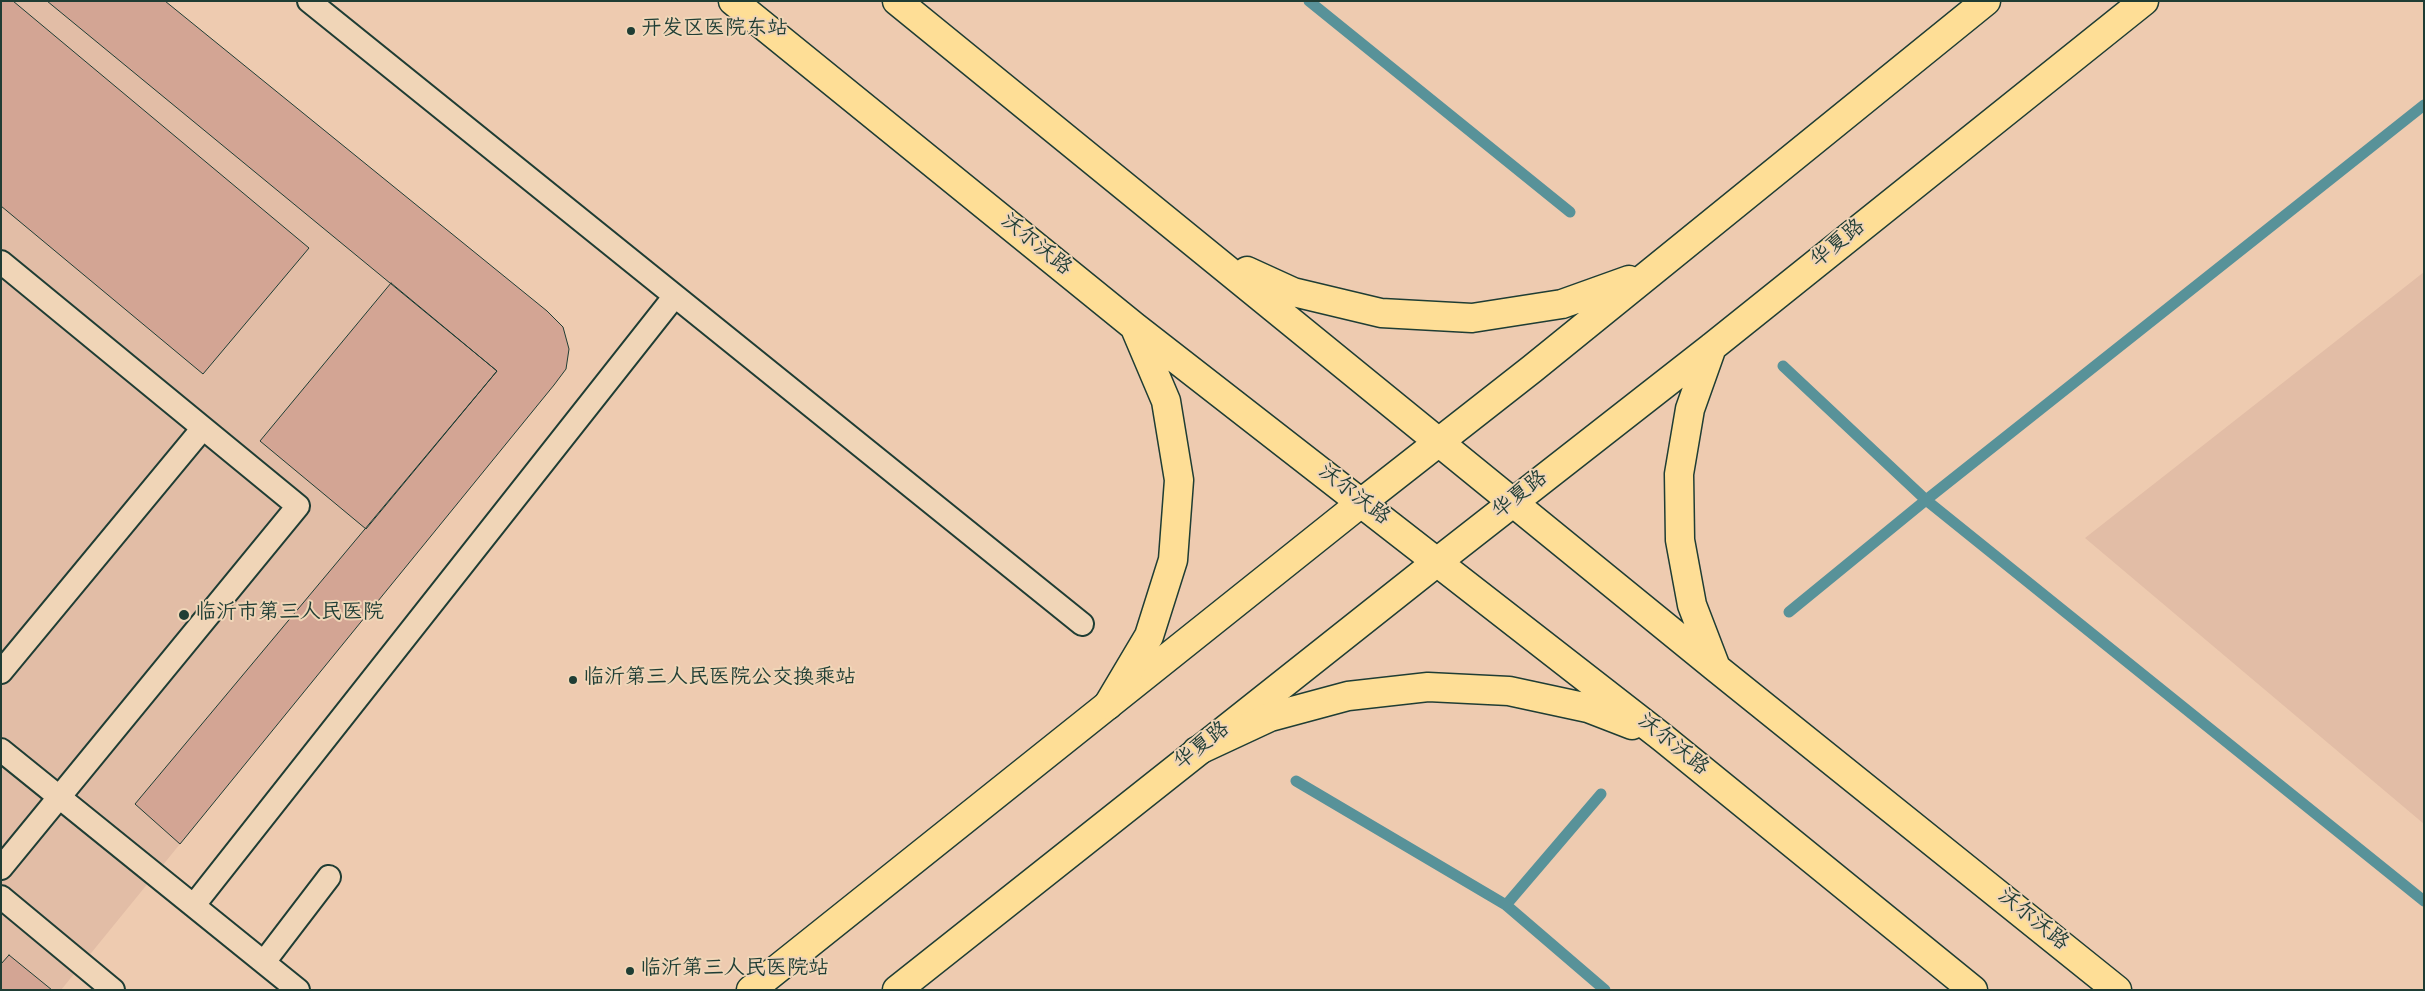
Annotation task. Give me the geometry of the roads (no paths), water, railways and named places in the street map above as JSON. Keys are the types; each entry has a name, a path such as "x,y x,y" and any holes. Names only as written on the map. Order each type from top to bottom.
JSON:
{"main road":[{"name":"沃尔沃路","path":"733,1 1135,327 1663,738 1973,990"},
{"name":"沃尔沃路","path":"897,1 1716,667 2118,990"},
{"path":"751,990 1439,440 1532,368 1986,1"},
{"name":"华夏路","path":"897,990 1197,751 1712,346 2144,1"},
{"path":"1210,254 1293,292 1381,313 1472,318 1562,304 1647,274"},
{"path":"1108,705 1149,636 1173,560 1179,480 1166,401 1135,327"},
{"path":"1712,346 1690,409 1679,474 1680,540 1692,605 1716,667"},
{"path":"1197,751 1270,717 1330,700 1348,696 1428,687 1509,691 1588,708 1663,738"}],"lane":[{"path":"309,1 1082,624"},
{"path":"1,262 298,506 1,868"},
{"path":"194,905 674,297"},
{"path":"1,672 203,428"},
{"path":"1,750 298,990"},
{"path":"264,962 329,877"},
{"path":"1,897 113,990"}],"waterway":[{"path":"1309,1 1570,212"},
{"path":"1789,612 1926,500 2424,105"},
{"path":"1783,366 1926,500 2424,901"},
{"path":"1296,781 1506,905 1605,990"},
{"path":"1506,905 1601,794"}],"place":[{"name":"开发区医院东站","path":"631,31"},
{"name":"临沂市第三人民医院","path":"184,615"},
{"name":"临沂第三人民医院公交换乘站","path":"573,680"},
{"name":"临沂第三人民医院站","path":"630,971"}]}
